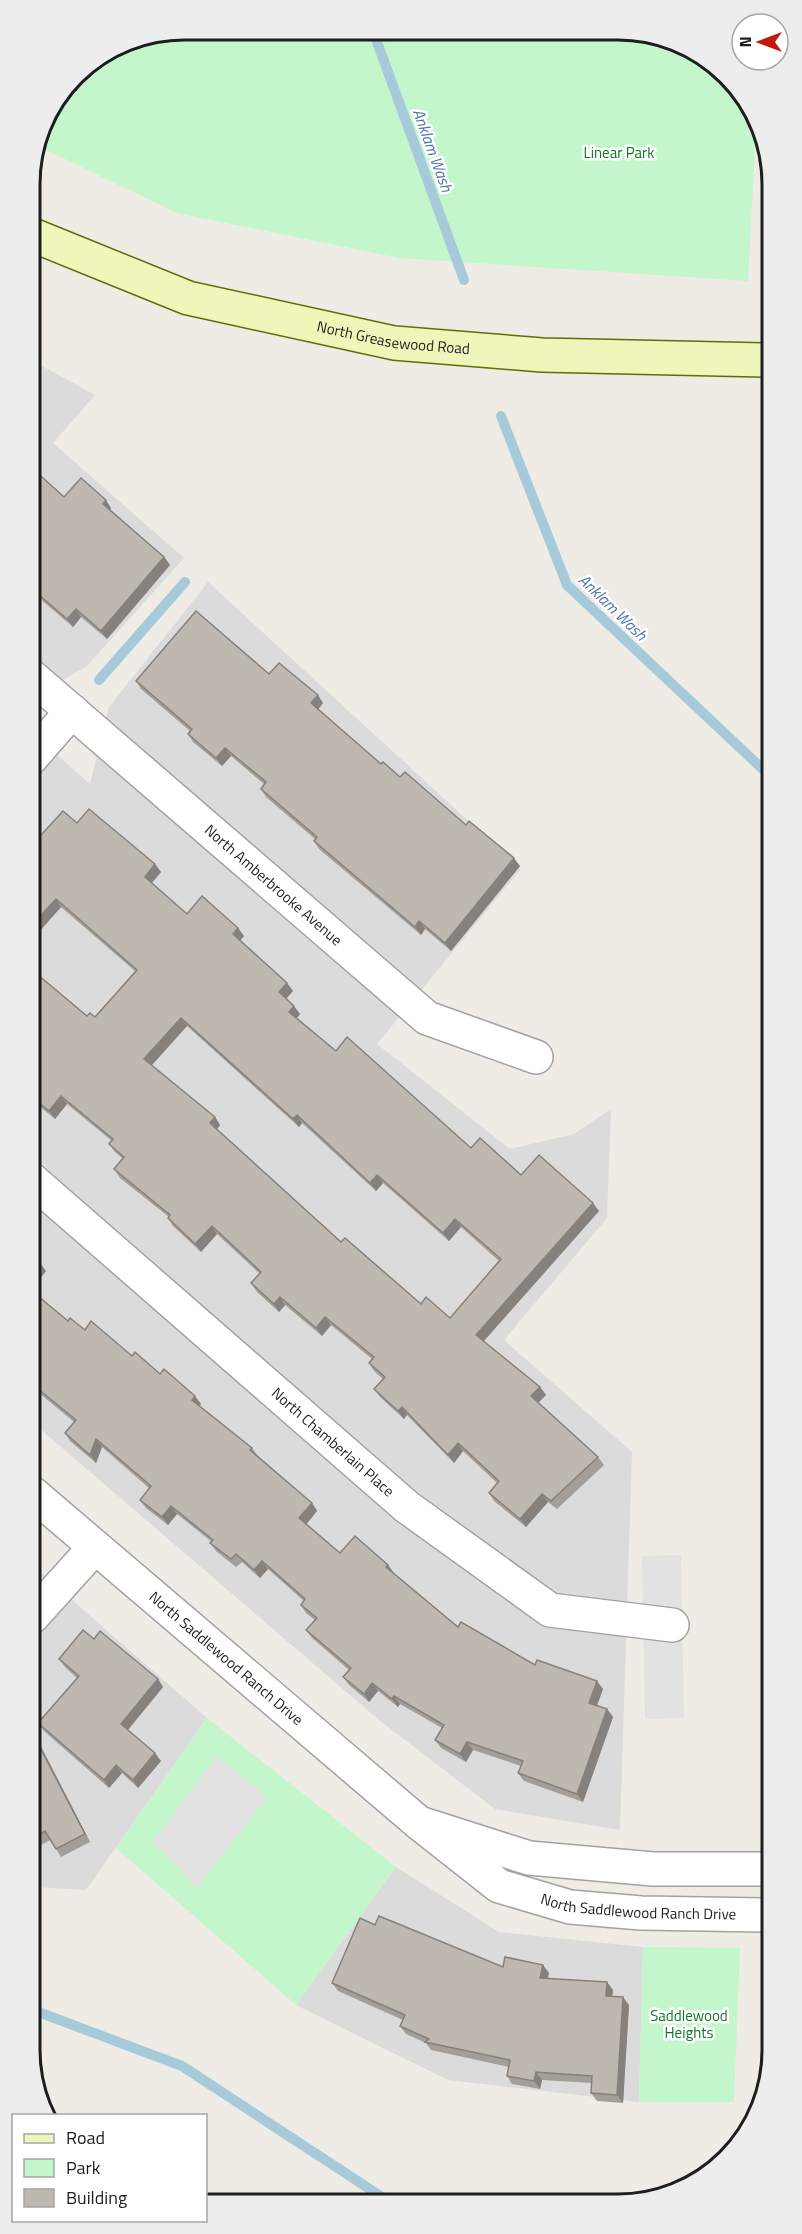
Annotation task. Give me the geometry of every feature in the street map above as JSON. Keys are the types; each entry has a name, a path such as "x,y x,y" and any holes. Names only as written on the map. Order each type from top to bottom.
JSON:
{"street":[{"name":"North Greasewood Road","path":"41,238 188,298 394,343 542,355 762,360"},
{"name":"North Amberbrooke Avenue","path":"41,684 428,1018 536,1057"},
{"path":"41,747 72,711"},
{"name":"North Chamberlain Place","path":"40,1187 407,1507 550,1610 672,1625"},
{"name":"North Saddlewood Ranch Drive","path":"40,1500 419,1823 499,1886 570,1907 641,1913 761,1915"},
{"path":"40,1608 95,1547"},
{"name":"North Saddlewood Ranch Drive","path":"419,1823 529,1858 653,1869 761,1869"}],"shaded area":[{"path":"41,365 95,395 53,443 184,558 86,667 41,692"},
{"path":"208,582 521,869 377,1044 510,1149 574,1134 611,1109 607,1218 504,1340 632,1452 620,1830 495,1809 379,1720 40,1429 41,741 90,784 109,707"},
{"path":"681,1555 684,1718 645,1719 642,1556"},
{"path":"40,1572 207,1718 86,1890 40,1887"},
{"path":"217,1756 267,1797 197,1888 152,1842"},
{"name":"Saddlewood Heights","path":"396,1867 499,1932 643,1947 639,2102 448,2080 296,2005"}],"green space":[{"name":"Linear Park","path":"617,40 645,43 672,51 705,70 732,97 751,130 755,143 748,281 399,258 177,213 45,149 60,113 83,83 113,60 130,51 157,43 175,41"},
{"path":"207,1718 396,1867 296,2005 116,1848"},
{"name":"Saddlewood Heights","path":"643,1947 740,1948 734,2102 639,2102"}],"building":[{"path":"41,476 64,497 81,478 106,500 103,504 164,557 101,631 76,609 67,619 41,596"},
{"path":"196,611 269,674 279,663 318,695 311,703 381,764 383,762 400,777 405,772 466,825 469,821 514,858 445,943 419,921 415,927 314,841 317,837 261,789 266,782 225,748 216,758 188,734 192,729 136,681"},
{"path":"89,809 155,864 145,877 187,914 202,896 238,928 233,934 287,983 279,992 294,1006 289,1012 336,1051 347,1037 471,1148 480,1138 521,1175 539,1155 593,1203 476,1335 540,1387 531,1396 598,1457 551,1501 542,1494 520,1519 489,1493 499,1481 458,1443 448,1455 402,1407 398,1411 374,1389 385,1377 369,1363 374,1357 325,1317 316,1328 280,1297 274,1304 251,1283 261,1272 212,1226 195,1244 168,1218 170,1215 114,1169 124,1157 109,1144 113,1139 61,1096 49,1111 41,1104 41,977 87,1016 90,1013 95,1017 137,970 56,899 41,916 41,835 63,811 77,823","holes":["181,1018 293,1119 297,1115 370,1183 377,1175 443,1233 455,1219 501,1259 450,1318 426,1297 421,1304 345,1238 341,1242 210,1123 215,1117 144,1059"]},
{"path":"40,1298 68,1321 70,1318 85,1330 91,1321 132,1356 135,1352 160,1374 164,1369 195,1396 192,1400 252,1448 250,1450 312,1503 299,1518 340,1553 355,1536 388,1565 386,1567 458,1627 461,1622 535,1665 537,1660 597,1681 589,1703 607,1709 577,1794 518,1773 523,1761 467,1742 460,1754 435,1740 444,1725 394,1696 392,1699 372,1683 364,1694 343,1677 351,1668 306,1630 317,1618 301,1605 305,1599 262,1561 254,1570 236,1554 231,1559 210,1543 213,1540 171,1506 162,1517 140,1500 151,1486 96,1439 90,1455 65,1433 76,1420 40,1391"},
{"path":"83,1630 94,1639 100,1631 158,1679 121,1724 155,1753 133,1780 116,1765 104,1780 40,1725 40,1721 79,1676 59,1659"},
{"path":"40,1748 85,1834 56,1849 45,1831 40,1834"},
{"path":"379,1916 503,1967 505,1957 543,1965 540,1978 607,1982 606,1996 623,1997 617,2095 591,2093 592,2076 536,2072 534,2081 507,2076 510,2060 425,2042 429,2039 400,2026 405,2015 332,1983 360,1918 375,1925"}],"waterway":[{"name":"Anklam Wash","path":"376,41 464,280"},
{"name":"Anklam Wash","path":"501,416 567,585 762,768"},
{"path":"99,680 185,582"},
{"path":"40,2013 182,2066 376,2193"}]}
